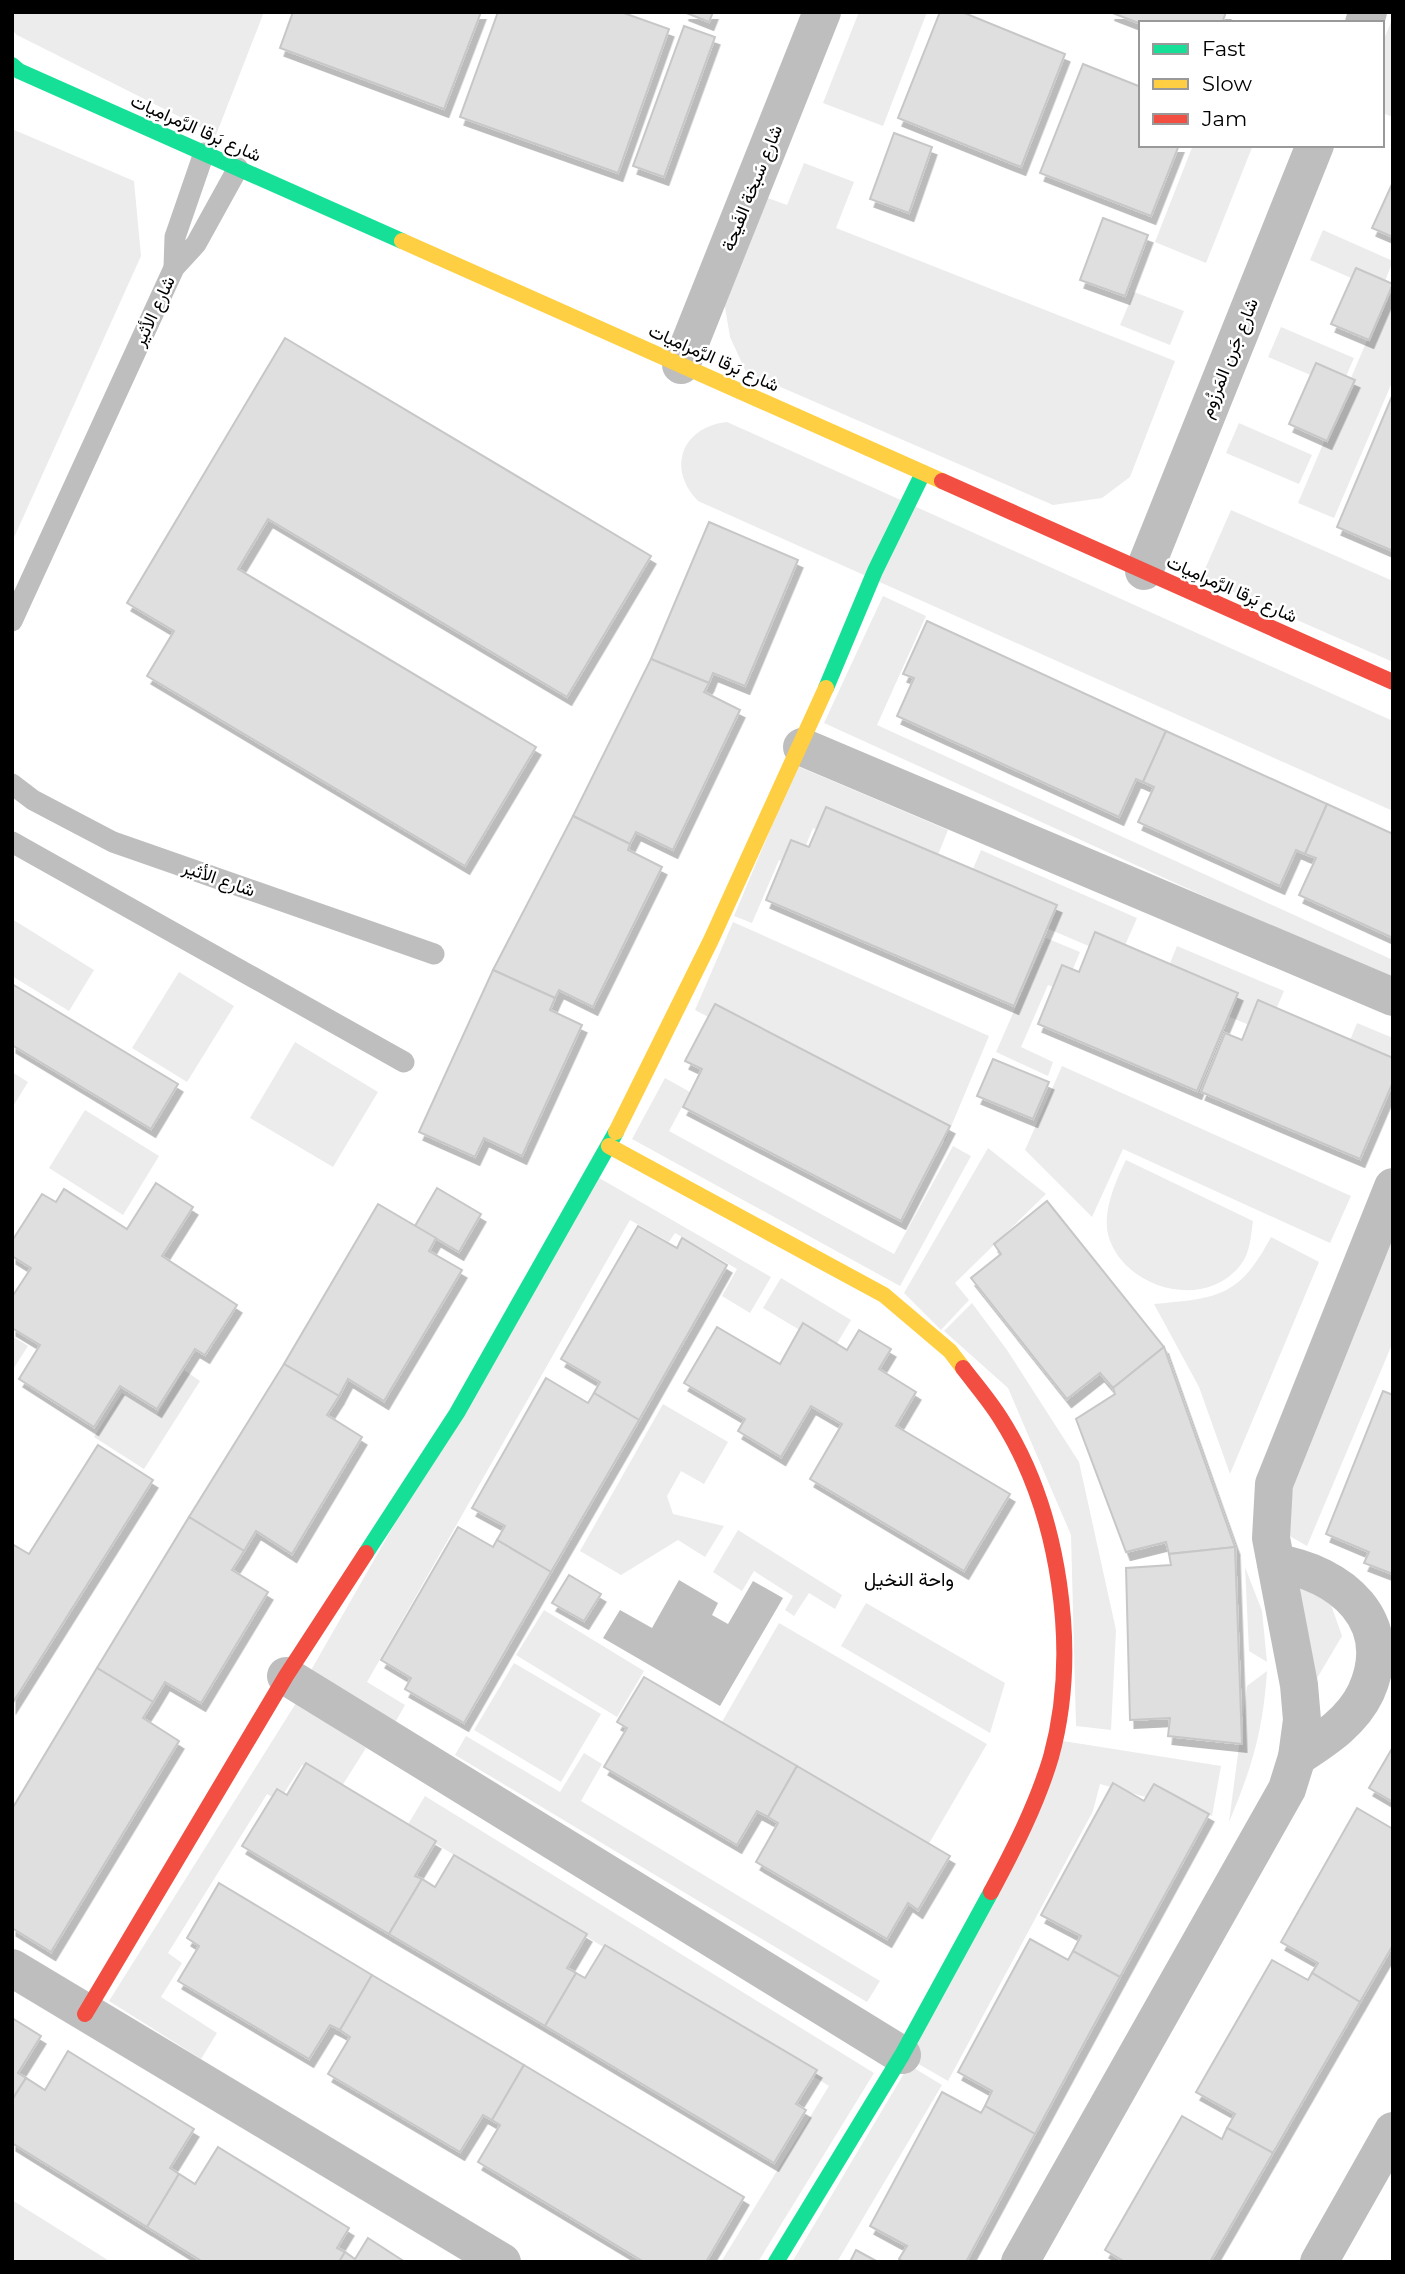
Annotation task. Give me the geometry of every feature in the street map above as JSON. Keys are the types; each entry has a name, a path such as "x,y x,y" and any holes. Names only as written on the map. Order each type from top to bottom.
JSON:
{"street":[{"name":"شارع سَبخة الفَيحة","path":"681,365 822,12"},
{"name":"شارع بَرقا الرَّمرامِيات","path":"14,69 1393,682"},
{"name":"شارع جَرن المَرزُوم","path":"1144,571 1314,147"},
{"path":"85,2014 286,1676 457,1413 536,1279 609,1146 670,1027 802,747 875,571 923,473"},
{"path":"802,747 1393,997"},
{"path":"609,1146 884,1295 950,1352 1002,1420 1040,1499 1061,1583 1065,1670 1051,1756 1020,1838 902,2055 776,2262"},
{"path":"1020,2262 1287,1789 1297,1757 1302,1720 1299,1685 1276,1563 1270,1509 1274,1484 1393,1187"},
{"path":"1276,1563 1317,1573 1341,1587 1362,1608 1373,1632 1375,1662 1366,1692 1334,1733 1297,1757"},
{"path":"286,1676 902,2055"},
{"path":"12,1968 502,2262"},
{"path":"1319,2262 1393,2130"}],"lane":[{"name":"شارع الأثير","path":"174,268 176,237 204,153"},
{"name":"شارع الأثير","path":"12,621 174,268 196,244 238,168"},
{"name":"شارع الأثير","path":"12,784 33,800 113,842 435,954"},
{"path":"12,842 404,1062"}],"shaded area":[{"path":"12,12 264,12 216,135 17,35 12,30"},
{"path":"859,12 927,12 883,126 823,103"},
{"path":"1393,17 1393,117 1384,114 1384,39"},
{"path":"12,129 134,181 141,256 12,542"},
{"path":"1192,147 1252,147 1206,263 1155,242"},
{"path":"804,163 854,182 836,228 1175,361 1130,477 1102,498 1053,505 746,372 730,337 724,301 765,197 787,205"},
{"path":"1323,230 1393,261 1381,291 1310,260"},
{"path":"1393,279 1393,380 1334,518 1298,503"},
{"path":"1134,292 1184,311 1170,345 1120,325"},
{"path":"1281,327 1354,358 1341,388 1268,357"},
{"path":"727,422 1393,721 1393,811 698,501 688,488 683,475 681,463 684,451 690,440 699,432 712,425"},
{"path":"1239,423 1312,455 1299,484 1226,453"},
{"path":"1231,510 1393,581 1393,662 1201,578"},
{"path":"883,596 926,616 877,725 1393,960 1393,982 824,723"},
{"path":"797,766 948,830 929,877 813,828 797,867 779,860 752,923 734,916"},
{"path":"981,850 1137,918 1119,959 988,903 970,876"},
{"path":"12,919 94,970 69,1011 12,976"},
{"path":"733,922 989,1036 945,1141 695,1010"},
{"path":"1046,938 1080,952 1064,991 1048,985 1021,1047 1053,1062 1048,1076 996,1052"},
{"path":"1177,946 1284,991 1266,1032 1160,988"},
{"path":"179,972 234,1006 187,1082 132,1048"},
{"path":"1357,1023 1393,1038 1393,1086 1340,1065"},
{"path":"295,1042 378,1092 333,1167 250,1118"},
{"path":"1062,1066 1351,1196 1330,1243 1123,1149 1092,1217 1025,1150"},
{"path":"12,1072 28,1082 12,1108"},
{"path":"665,1078 690,1092 669,1131 894,1254 953,1146 971,1156 900,1286 632,1139"},
{"path":"85,1110 159,1156 123,1215 49,1168"},
{"path":"988,1148 1046,1194 955,1283 969,1300 941,1330 904,1293"},
{"path":"1126,1160 1253,1221 1245,1259 1227,1278 1209,1287 1190,1290 1170,1288 1150,1282 1133,1271 1118,1256 1109,1238 1107,1218 1114,1187"},
{"path":"594,1175 771,1277 750,1313 722,1296 737,1269 675,1233 669,1242 630,1220 367,1682 405,1705 392,1728 306,1679"},
{"path":"1393,1217 1393,1342 1307,1546 1272,1526"},
{"path":"1271,1237 1319,1262 1230,1474 1199,1387 1154,1304 1195,1299 1225,1291 1248,1272"},
{"path":"781,1278 851,1320 833,1350 763,1308"},
{"path":"972,1303 1007,1350 1079,1462 1116,1630 1111,1730 1076,1726 1071,1535 1008,1388 944,1331"},
{"path":"12,1336 28,1346 12,1371"},
{"path":"184,1370 200,1381 144,1469 94,1437 122,1393 157,1415"},
{"path":"663,1404 728,1442 704,1484 681,1471 667,1496 673,1514 724,1526 705,1557 678,1540 621,1575 580,1551"},
{"path":"738,1530 842,1595 835,1609 809,1593 794,1616 785,1610 793,1596 754,1571 742,1591 713,1572"},
{"path":"1245,1567 1262,1611 1267,1662 1249,1651"},
{"path":"1286,1576 1330,1602 1342,1636 1300,1707"},
{"path":"679,1580 718,1603 712,1615 728,1624 753,1581 783,1598 720,1706 603,1638 620,1610 652,1628"},
{"path":"866,1603 1005,1683 990,1733 841,1646"},
{"path":"544,1610 644,1671 617,1717 516,1655"},
{"path":"779,1623 987,1744 927,1847 719,1727"},
{"path":"514,1663 601,1714 561,1782 474,1730"},
{"path":"1267,1671 1263,1712 1255,1748 1229,1822 1247,1686"},
{"path":"296,1703 366,1748 340,1789 302,1765 279,1801 267,1794 168,1953 182,1963 161,1997 217,2033 201,2059 109,2001"},
{"path":"466,1736 560,1792 584,1753 602,1764 581,1801 880,1981 867,2002 455,1755"},
{"path":"1063,1741 1221,1766 1212,1816 1100,1784 1093,1811 948,2081 910,2059"},
{"path":"425,1796 874,2073 758,2262 721,2262 829,2086 407,1826"},
{"path":"909,2065 942,2085 837,2262 792,2262"},
{"path":"12,2200 111,2262 12,2262"}],"building":[{"path":"293,12 481,12 444,109 280,48"},
{"path":"498,12 621,12 669,29 618,173 460,117"},
{"path":"684,12 713,12 709,22"},
{"path":"940,12 962,12 1065,54 1021,167 898,118"},
{"path":"1110,12 1226,12 1223,21 1139,21 1139,23"},
{"path":"684,26 715,37 664,177 633,166"},
{"path":"1083,64 1139,86 1139,147 1178,147 1151,216 1040,173"},
{"path":"894,133 932,147 909,213 870,199"},
{"path":"1393,182 1393,237 1372,228"},
{"path":"1103,218 1148,235 1125,296 1080,280"},
{"path":"1356,268 1393,284 1369,340 1331,324"},
{"path":"285,338 651,556 567,697 268,519 238,569 536,747 465,866 147,676 174,631 127,603"},
{"path":"1316,363 1355,380 1327,441 1289,424"},
{"path":"1393,394 1393,551 1337,527"},
{"path":"709,522 798,560 745,686 713,673 709,683 651,659"},
{"path":"927,621 1166,731 1143,782 1136,779 1119,817 897,716 914,678 903,674"},
{"path":"651,659 709,683 704,692 740,710 673,850 636,832 630,844 573,816"},
{"path":"1166,731 1327,804 1305,854 1296,850 1280,886 1138,822 1154,787 1143,782"},
{"path":"1327,804 1393,834 1393,938 1299,895 1316,858 1305,854"},
{"path":"826,807 1057,905 1014,1006 766,900 791,840 809,847"},
{"path":"573,816 630,844 628,850 662,867 593,1007 559,990 555,998 493,970"},
{"path":"1095,932 1238,993 1197,1091 1038,1024 1062,965 1079,972"},
{"path":"493,970 555,998 550,1010 582,1025 522,1156 484,1138 475,1157 419,1132"},
{"path":"12,984 178,1084 151,1129 12,1045"},
{"path":"1258,1000 1393,1058 1393,1082 1360,1159 1201,1092 1225,1033 1242,1040"},
{"path":"715,1004 950,1126 901,1221 683,1107 702,1069 685,1061"},
{"path":"993,1059 1049,1082 1033,1119 977,1096"},
{"path":"156,1183 193,1207 162,1256 237,1305 205,1355 195,1349 157,1409 120,1386 94,1427 19,1379 40,1345 12,1328 12,1297 31,1268 12,1256 12,1241 42,1194 56,1202 64,1189 127,1229"},
{"path":"437,1188 481,1214 459,1252 415,1226"},
{"path":"1047,1201 1164,1347 1113,1388 1100,1373 1067,1399 971,1278 1001,1254 994,1244"},
{"path":"378,1204 436,1238 429,1251 462,1270 384,1401 348,1379 339,1396 284,1364"},
{"path":"638,1226 677,1248 682,1238 727,1265 639,1420 594,1393 600,1382 561,1359"},
{"path":"803,1323 847,1350 859,1330 891,1349 879,1369 916,1392 896,1426 1010,1494 964,1571 810,1479 842,1424 811,1406 781,1457 738,1431 745,1419 684,1383 717,1327 780,1364"},
{"path":"1164,1347 1235,1547 1169,1554 1166,1542 1126,1552 1076,1419 1115,1394 1113,1388"},
{"path":"284,1364 339,1396 327,1415 362,1437 292,1554 256,1531 244,1551 189,1517"},
{"path":"546,1378 588,1403 594,1393 639,1420 551,1572 497,1540 505,1526 472,1508"},
{"path":"1383,1391 1393,1395 1393,1574 1364,1563 1369,1552 1326,1534"},
{"path":"98,1445 153,1480 12,1704 12,1544 29,1554"},
{"path":"189,1517 244,1551 232,1570 268,1592 201,1703 165,1682 153,1702 97,1668"},
{"path":"458,1527 493,1547 497,1540 551,1572 464,1723 405,1689 411,1678 381,1660"},
{"path":"1235,1547 1242,1744 1168,1736 1170,1718 1130,1720 1126,1568 1171,1565 1169,1554"},
{"path":"569,1575 601,1594 584,1621 552,1603"},
{"path":"97,1668 153,1702 143,1718 179,1741 51,1952 12,1928 12,1809"},
{"path":"644,1677 797,1766 768,1817 757,1811 737,1845 604,1767 627,1728 617,1722"},
{"path":"1393,1747 1393,1802 1369,1788"},
{"path":"306,1763 436,1841 415,1876 422,1879 389,1934 242,1846 277,1789 287,1795"},
{"path":"797,1766 950,1856 918,1910 908,1903 887,1939 756,1862 778,1823 768,1817"},
{"path":"1113,1783 1144,1801 1154,1784 1209,1814 1120,1977 1073,1951 1081,1936 1041,1915"},
{"path":"1357,1808 1393,1829 1393,1945 1360,2002 1312,1973 1318,1963 1281,1942"},
{"path":"454,1855 587,1934 567,1968 576,1973 545,2026 389,1934 422,1879 435,1887"},
{"path":"219,1883 372,1975 340,2030 330,2025 309,2059 178,1981 199,1946 187,1938"},
{"path":"1030,1939 1068,1960 1073,1951 1120,1977 1035,2134 985,2106 992,2091 958,2072"},
{"path":"605,1945 817,2070 796,2104 806,2110 774,2163 545,2026 576,1973 585,1978"},
{"path":"1272,1960 1308,1980 1312,1973 1360,2002 1273,2153 1227,2128 1235,2114 1196,2092"},
{"path":"372,1975 524,2065 492,2120 483,2115 460,2152 328,2074 350,2037 340,2030"},
{"path":"12,2018 41,2036 18,2073 26,2078 12,2100"},
{"path":"68,2051 194,2129 170,2168 179,2174 147,2227 12,2143 12,2100 26,2078 45,2090"},
{"path":"524,2065 744,2197 706,2262 644,2262 478,2162 500,2125 492,2120"},
{"path":"942,2092 981,2113 985,2106 1035,2134 966,2262 904,2262 899,2259 907,2246 870,2226"},
{"path":"1182,2116 1222,2139 1227,2128 1273,2153 1210,2262 1125,2262 1105,2250"},
{"path":"218,2147 349,2228 337,2248 345,2252 339,2262 203,2262 147,2227 179,2174 195,2184"},
{"path":"368,2238 405,2262 339,2262 345,2252 355,2259"},
{"path":"856,2250 878,2262 850,2262"}],"traffic: fast":[{"path":"12,65 19,71 402,241"},
{"path":"826,688 875,571 923,473"},
{"path":"366,1553 457,1413 616,1132"},
{"path":"776,2262 902,2055 991,1892"}],"traffic: slow":[{"path":"402,241 942,481"},
{"path":"616,1132 711,940 826,688"},
{"path":"609,1146 884,1295 950,1351 963,1368"}],"traffic: jam":[{"path":"942,481 1393,682"},
{"path":"963,1368 1001,1419 1038,1496 1059,1583 1063,1628 1064,1673 1060,1716 1051,1757 1032,1809 991,1892"},
{"path":"85,2014 286,1676 366,1553"}],"district":[{"name":"واحة النخيل","path":"909,1579"}]}
